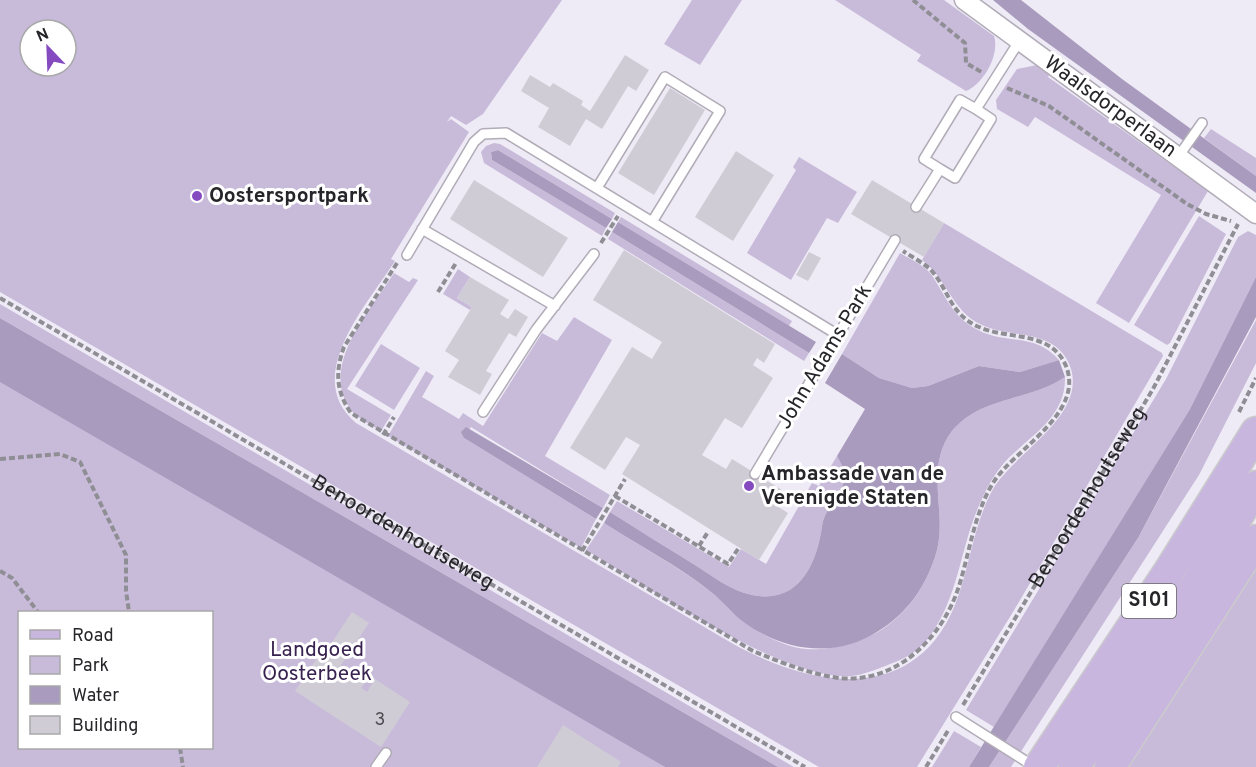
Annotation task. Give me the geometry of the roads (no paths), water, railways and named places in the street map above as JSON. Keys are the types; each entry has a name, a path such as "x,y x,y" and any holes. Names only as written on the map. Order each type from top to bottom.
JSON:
{"main road":[{"name":"S101","path":"1030,762 1171,568 1256,432"},
{"name":"S101","path":"1074,767 1198,582 1256,486"},
{"path":"1110,767 1256,540"}],"street":[{"name":"Waalsdorperlaan","path":"964,0 1180,154 1256,214"}],"lane":[{"path":"976,109 1020,40"},
{"path":"597,188 664,77 720,111 652,222"},
{"path":"960,100 976,109 991,119 955,178 924,159 960,100"},
{"path":"1180,154 1200,126"},
{"path":"407,255 474,142 483,134 506,133 838,335"},
{"path":"916,207 940,168"},
{"path":"422,229 555,306"},
{"name":"John Adams Park","path":"755,474 894,242"},
{"path":"483,412 555,306 594,254"},
{"path":"956,717 1030,762"},
{"path":"376,767 386,753"}],"water":[{"path":"993,0 1021,0 1122,79 1256,176 1256,193 1028,29"},
{"path":"498,150 612,219 606,228 492,160 491,152"},
{"path":"618,222 816,342 809,353 612,232"},
{"path":"1256,277 1256,317 1138,538 989,767 969,767 1190,409"},
{"path":"0,318 778,767 665,767 0,382"},
{"path":"842,354 879,378 912,388 928,386 979,366 1020,372 1059,360 1065,377 1037,391 977,411 952,431 939,460 940,520 937,550 923,585 900,615 880,630 847,645 829,648 794,646 761,633 740,619 699,583 604,523 610,512 722,583 745,593 768,596 782,594 793,587 803,578 816,554 825,516 843,486 843,468 837,456 865,409 825,383"},
{"path":"466,427 603,508 596,519 464,438 461,432"}],"place":[{"name":"Oostersportpark","path":"197,196"},
{"name":"Ambassade van de Verenigde Staten","path":"749,486"}],"park label":[{"name":"Landgoed Oosterbeek","path":"317,662"}]}
